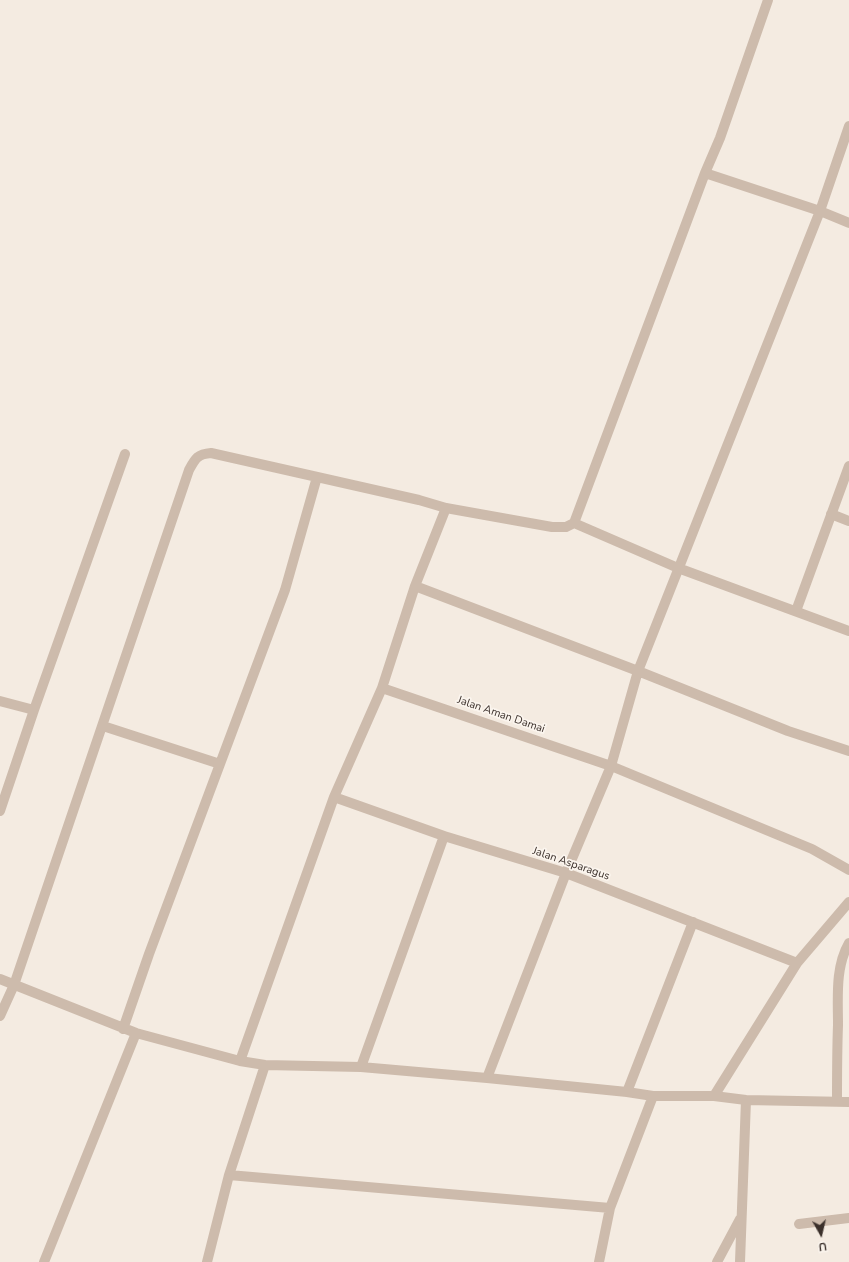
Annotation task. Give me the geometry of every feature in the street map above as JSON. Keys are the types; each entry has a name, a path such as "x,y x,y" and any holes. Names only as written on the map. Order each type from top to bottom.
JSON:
{"street":[{"path":"0,1016 14,985 186,478 195,458 211,453 419,500 446,508 552,527 566,527 574,523 705,173 720,138 768,0"},
{"path":"487,1078 566,873 612,766 638,671 820,211 849,126"},
{"path":"705,173 820,211 849,223"},
{"path":"0,811 34,710 125,454"},
{"path":"796,611 849,466"},
{"path":"123,1029 149,954 285,590 317,477"},
{"path":"240,1061 334,797 382,688 415,586 446,508"},
{"path":"831,514 849,521"},
{"path":"574,523 678,568 849,631"},
{"path":"415,586 638,671 788,731 849,751"},
{"name":"Jalan Aman Damai","path":"382,688 612,766 812,849 849,870"},
{"path":"0,701 34,710"},
{"path":"103,726 220,764"},
{"name":"Jalan Asparagus","path":"334,797 444,836 566,873 797,963"},
{"path":"361,1067 444,836"},
{"path":"714,1096 797,963 849,902"},
{"path":"627,1092 693,922"},
{"path":"836,1102 838,990 844,950 849,943"},
{"path":"0,979 123,1029 240,1061 265,1064 361,1067 487,1078 653,1096 714,1096 746,1100 849,1102"},
{"path":"44,1262 136,1033"},
{"path":"207,1262 229,1175 265,1064"},
{"path":"599,1262 610,1208 653,1096"},
{"path":"740,1262 746,1100"},
{"path":"229,1175 610,1208"},
{"path":"717,1262 741,1218"},
{"path":"799,1224 849,1218"}]}
